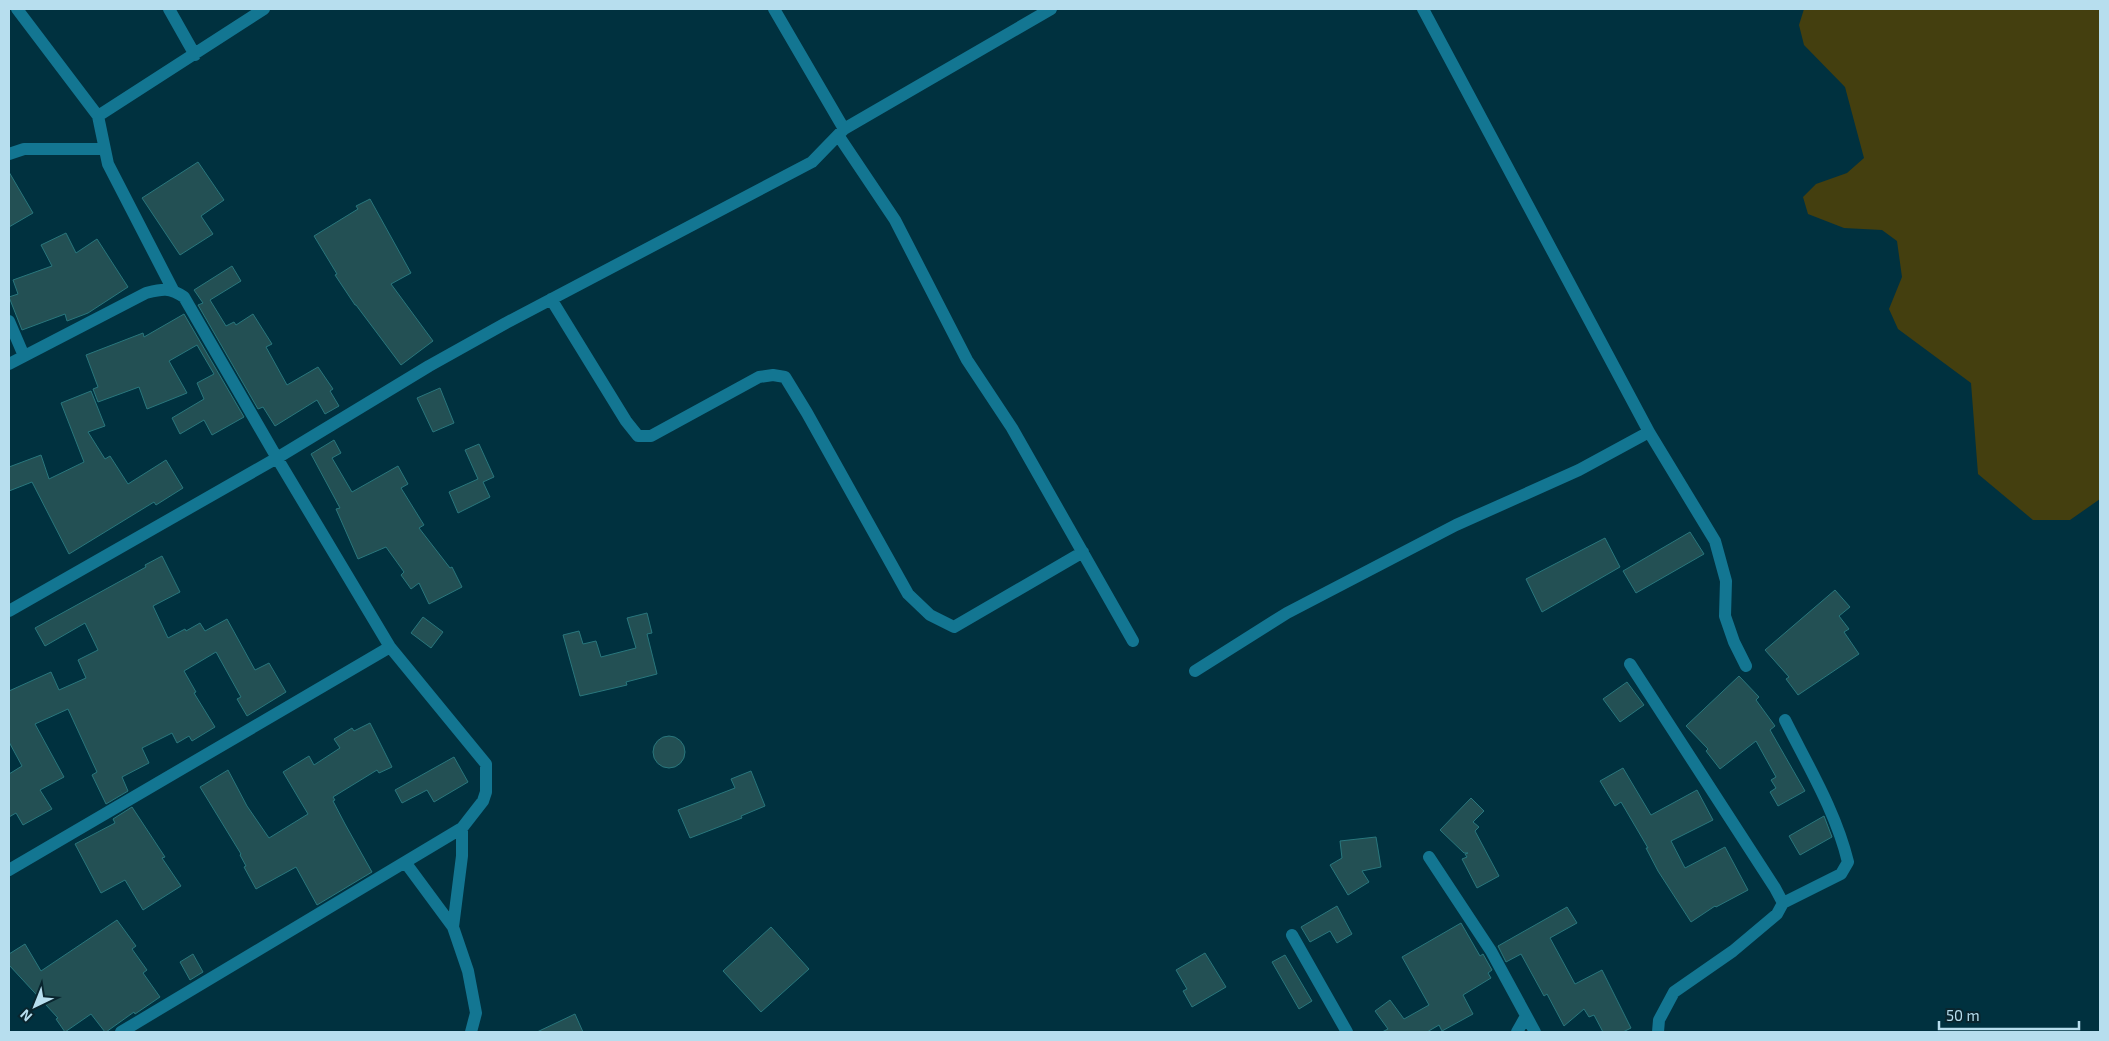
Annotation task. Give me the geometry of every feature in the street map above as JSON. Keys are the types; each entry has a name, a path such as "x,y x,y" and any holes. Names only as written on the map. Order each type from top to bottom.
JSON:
{"street":[{"path":"17,9 98,116 108,164 173,290 184,297 277,458 390,647 486,764 486,792 483,800 462,828 121,1032"},
{"path":"169,9 195,54"},
{"path":"98,116 264,9"},
{"path":"774,9 841,132 895,220 968,360 1012,428 1133,641"},
{"path":"9,611 277,458 429,366 551,299 812,162 841,132 1051,9"},
{"path":"1423,9 1649,432 1715,541 1726,581 1726,616 1734,642 1746,666"},
{"path":"9,154 24,149 105,149"},
{"path":"9,364 146,293 159,290 173,290"},
{"path":"551,299 626,421 638,436 651,436 759,377 773,375 785,377 908,594 930,615 954,627 1083,552"},
{"path":"9,321 24,356"},
{"path":"1195,671 1287,613 1456,524 1579,470 1649,432"},
{"path":"9,870 390,647"},
{"path":"1630,664 1783,902"},
{"path":"1658,1032 1659,1020 1674,992 1733,951 1777,914 1783,902 1840,874 1848,862 1844,845 1822,793 1785,720"},
{"path":"453,927 462,856 462,828"},
{"path":"1429,857 1491,950 1535,1032"},
{"path":"405,862 453,927 468,971 476,1014 471,1032"},
{"path":"1292,935 1347,1032"},
{"path":"1518,1032 1526,1016"}],"shaded area":[{"path":"1804,9 2100,9 2100,499 2070,520 2033,520 1978,474 1971,383 1898,329 1889,309 1902,277 1897,241 1882,230 1844,228 1808,214 1803,197 1816,184 1847,173 1864,158 1845,87 1804,45 1799,25"}],"building":[{"path":"198,162 224,200 201,216 213,234 180,255 142,198"},
{"path":"9,172 33,213 9,227"},
{"path":"370,199 411,273 391,284 433,341 401,365 355,305 335,275 337,274 314,236 358,209 356,206"},
{"path":"66,233 76,253 97,239 128,287 88,313 67,321 65,314 22,330 9,297 18,294 13,280 52,266 41,245"},
{"path":"232,266 241,281 210,300 226,326 234,322 236,325 253,314 272,344 266,347 287,385 318,367 333,389 330,391 339,406 325,414 317,400 275,426 263,407 258,409 198,305 203,303 194,290"},
{"path":"184,314 244,417 212,435 204,420 180,434 172,418 204,399 197,383 214,374 197,345 169,361 187,393 147,409 139,387 98,402 93,389 98,387 86,355 143,333 144,337"},
{"path":"440,388 454,423 433,432 417,398"},
{"path":"91,391 105,426 88,432 105,459 110,456 128,484 166,460 183,488 156,505 154,502 69,554 32,482 9,491 9,467 41,455 49,479 84,462 61,403"},
{"path":"334,440 341,453 332,458 352,492 398,466 408,484 401,488 424,525 419,528 450,568 452,567 462,587 429,604 419,583 411,589 401,575 404,572 386,547 358,559 336,509 340,508 311,454"},
{"path":"479,444 494,477 483,482 490,497 458,513 449,492 478,479 465,450"},
{"path":"1690,532 1704,554 1636,593 1623,571"},
{"path":"1605,538 1620,567 1542,612 1526,579"},
{"path":"162,556 180,592 153,606 168,638 200,623 205,631 227,619 255,670 269,663 286,692 247,716 237,699 241,697 216,652 184,671 196,692 194,693 215,727 192,741 189,736 177,743 172,733 142,748 149,763 122,777 128,791 106,804 92,775 97,772 68,709 35,724 64,777 40,790 52,809 23,825 16,813 9,817 9,774 22,766 9,742 9,691 51,672 59,690 86,678 78,660 98,650 85,623 45,646 35,628 146,567 145,565"},
{"path":"1835,590 1850,607 1839,616 1849,629 1844,632 1859,654 1798,695 1786,679 1789,677 1765,650"},
{"path":"647,613 652,633 647,634 657,674 626,682 627,685 580,696 563,635 579,631 583,644 596,641 601,657 636,648 627,618"},
{"path":"423,617 443,632 431,648 411,633"},
{"path":"1739,676 1759,697 1756,700 1775,726 1770,730 1805,791 1778,806 1770,792 1776,788 1771,780 1776,777 1756,741 1720,769 1706,751 1708,749 1686,726"},
{"path":"1627,682 1644,705 1620,722 1603,699"},
{"path":"370,723 392,767 379,773 377,770 333,797 335,800 333,801 372,872 317,905 296,867 256,889 244,867 246,866 241,854 200,787 228,770 247,806 269,838 308,814 283,772 309,756 314,765 340,748 334,739 352,728 354,731"},
{"path":"669,736 675,737 680,741 684,746 684,758 680,763 675,767 669,768 663,767 658,763 654,758 653,752 654,746 658,741 663,737"},
{"path":"454,757 468,782 434,802 427,790 402,803 395,790"},
{"path":"1623,768 1651,815 1697,790 1713,820 1671,841 1685,868 1725,847 1748,890 1715,906 1691,922 1658,871 1646,848 1648,848 1621,802 1615,806 1600,781"},
{"path":"751,771 765,806 741,816 742,818 690,838 678,810 735,788 731,779"},
{"path":"1471,798 1484,811 1473,822 1479,827 1475,831 1499,876 1477,888 1462,859 1467,857 1465,854 1468,853 1464,853 1440,830"},
{"path":"132,807 165,857 162,858 181,886 143,910 125,880 101,893 75,844 115,823 113,819"},
{"path":"1824,816 1832,837 1800,855 1789,836"},
{"path":"1376,837 1381,867 1362,871 1369,882 1348,895 1330,865 1342,858 1340,841"},
{"path":"1337,906 1352,934 1337,943 1330,931 1310,942 1301,927"},
{"path":"1567,907 1577,923 1550,938 1575,984 1602,970 1631,1028 1623,1032 1603,1032 1594,1015 1589,1017 1584,1009 1564,1026 1547,994 1544,996 1521,954 1506,962 1498,946"},
{"path":"117,920 136,946 132,949 147,970 143,973 160,997 135,1014 134,1012 106,1032 91,1014 65,1032 56,1019 58,1018 9,965 9,954 25,944 41,971"},
{"path":"1461,923 1480,956 1483,954 1492,970 1488,973 1491,978 1463,995 1473,1014 1442,1031 1439,1025 1427,1032 1382,1032 1388,1029 1375,1011 1390,1000 1404,1019 1429,1005 1402,957"},
{"path":"771,927 809,969 761,1012 723,971"},
{"path":"1205,953 1226,987 1192,1007 1183,991 1187,989 1176,970"},
{"path":"193,954 203,972 190,980 180,962"},
{"path":"1285,955 1312,1001 1299,1009 1272,962"},
{"path":"575,1014 583,1032 537,1032"}]}
